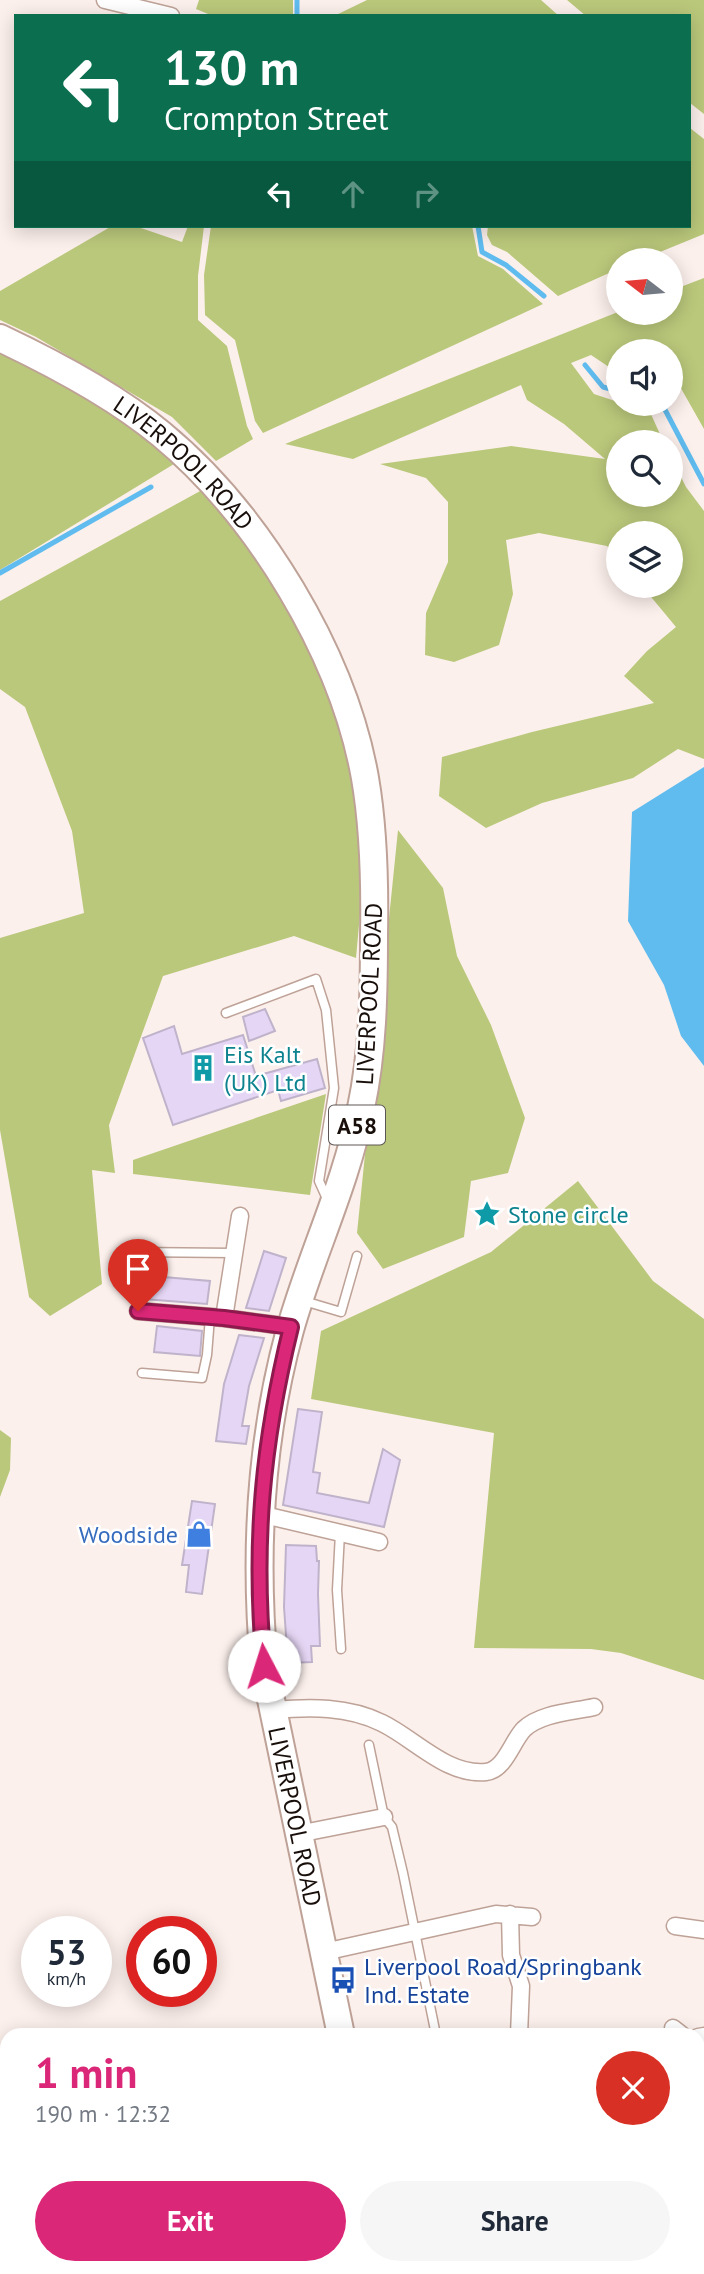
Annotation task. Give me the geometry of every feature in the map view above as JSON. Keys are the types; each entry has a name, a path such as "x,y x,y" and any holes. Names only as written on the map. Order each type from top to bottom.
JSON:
{"main road":[{"name":"LIVERPOOL ROAD","path":"0,338 97,391 138,417 187,458 228,502 279,569 299,603 346,710 365,778 374,870 372,1036 352,1148 291,1327 270,1425 260,1514 259,1613 264,1666 340,2028"}],"street":[{"path":"105,0 120,10 154,14"},
{"path":"217,1318 234,1253 240,1216"},
{"path":"138,1311 291,1327"},
{"path":"260,1514 379,1542"},
{"path":"272,1710 345,1710 381,1722 460,1771 489,1772 500,1764 523,1730 539,1719 594,1707"},
{"path":"298,1834 384,1817"},
{"path":"324,1952 496,1914 532,1917"},
{"path":"510,1914 511,1955 522,1986 519,2028"},
{"path":"675,1926 704,1930"}],"lane":[{"path":"226,1013 316,979 326,1010 334,1088 319,1181 332,1210"},
{"path":"131,1252 234,1253"},
{"path":"301,1300 341,1312 357,1256"},
{"path":"142,1373 202,1378 217,1318"},
{"path":"340,1533 337,1590 341,1649"},
{"path":"369,1745 384,1817 392,1827 435,2028"}],"green space":[{"path":"199,0 293,0 293,14 208,14 196,9"},
{"path":"367,0 541,0 557,14 338,14"},
{"path":"567,0 704,0 704,114 691,104 691,14 584,14"},
{"path":"691,129 704,139 704,234 670,248 606,248 606,274 558,296 507,252 492,245 487,235 488,228 691,228"},
{"path":"109,228 141,228 182,242 187,228 204,228 198,276 198,320 227,346 247,426 253,439 216,461 172,417 36,337 0,320 0,291"},
{"path":"211,228 472,228 478,256 503,269 543,304 263,433 255,421 235,340 205,315 204,275"},
{"path":"704,278 704,429 683,392 683,339 606,339 606,365 591,355 571,363 594,394 606,398 606,416 652,416 658,430 606,430 606,507 683,507 683,481 704,511 704,759 678,749 633,778 542,803 486,828 439,796 442,757 654,703 624,676 647,651 676,627 652,598 683,598 683,521 606,521 606,546 539,533 506,540 513,594 499,645 454,662 425,655 426,613 448,562 448,502 426,478 380,464 511,446 605,459 564,424 527,400 521,385 353,459 285,444 606,317 606,326 682,326 683,286"},
{"path":"0,349 112,416 174,464 0,570"},
{"path":"202,490 265,567 319,652 354,768 363,881 356,958 294,936 163,976 109,1125 115,1173 92,1170 102,1284 50,1316 29,1297 0,1130 0,938 84,913 72,831 25,707 0,689 0,601"},
{"path":"398,830 443,888 457,956 491,1025 525,1118 508,1173 471,1181 464,1237 383,1269 357,1233"},
{"path":"326,1094 310,1195 133,1174 133,1160"},
{"path":"578,1181 653,1281 704,1319 704,1680 621,1653 591,1649 474,1648 494,1433 311,1399 321,1331 491,1252"},
{"path":"0,1430 11,1438 10,1470 0,1497"}],"water":[{"path":"704,767 704,1066 681,1036 664,985 628,921 632,812"}],"building":[{"path":"265,1009 275,1031 249,1041 243,1017"},
{"name":"Eis Kalt (UK) Ltd","path":"174,1026 182,1054 243,1035 256,1076 317,1059 325,1088 281,1101 278,1090 173,1125 143,1038"},
{"path":"264,1251 286,1258 269,1311 246,1308"},
{"path":"128,1274 210,1281 207,1304 131,1298"},
{"path":"157,1326 202,1331 200,1356 154,1352"},
{"path":"239,1335 264,1338 249,1386 242,1426 249,1426 246,1444 216,1441 224,1384"},
{"path":"298,1409 322,1412 313,1472 320,1473 317,1493 369,1503 383,1449 400,1460 384,1527 283,1505"},
{"name":"Woodside","path":"192,1501 215,1504 202,1594 186,1592 189,1565 182,1565"},
{"path":"286,1545 316,1546 319,1561 320,1646 311,1646 312,1662 288,1663 284,1607"}],"waterway":[{"path":"297,0 297,14"},
{"path":"478,228 482,252 506,265 544,296"},
{"path":"585,365 606,388"},
{"path":"668,416 704,484"},
{"path":"0,573 151,487"}],"place":[{"name":"Eis Kalt (UK) Ltd","path":"203,1068"},
{"name":"Stone circle","path":"487,1214"},
{"name":"Woodside","path":"199,1534"},
{"name":"Liverpool Road/Springbank Ind. Estate","path":"343,1980"}],"route":[{"path":"138,1311 291,1327 276,1389 266,1450 260,1514 259,1613 264,1666"}]}
